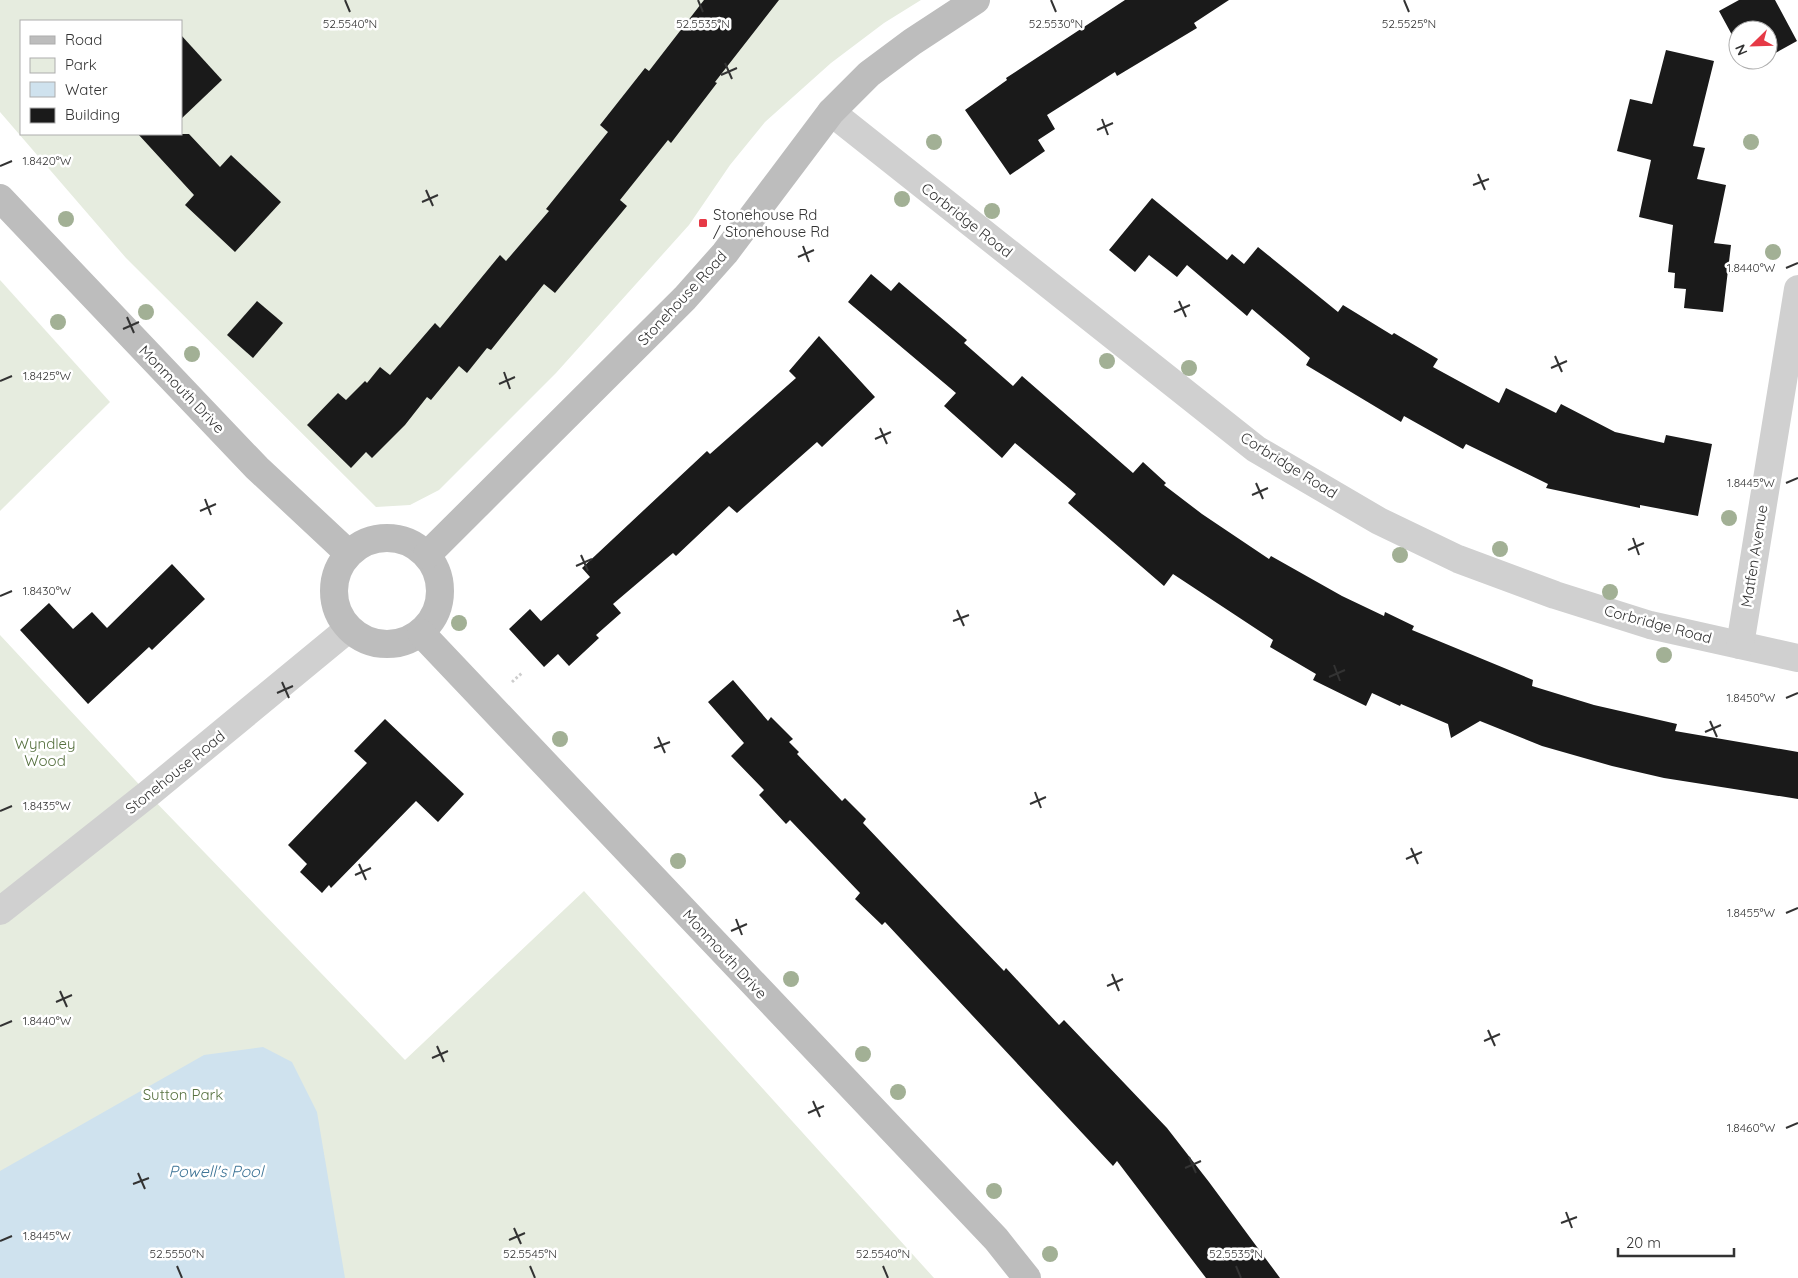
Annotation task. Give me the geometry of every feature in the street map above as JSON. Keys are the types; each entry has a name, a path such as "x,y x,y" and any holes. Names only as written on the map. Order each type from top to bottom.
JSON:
{"street":[{"name":"Stonehouse Road","path":"427,555 685,298 725,253 831,112 869,74 912,42 976,0"},
{"name":"Corbridge Road","path":"831,112 1256,449 1380,521 1467,562 1555,595 1650,625 1798,658"},
{"name":"Monmouth Drive","path":"0,198 257,468 348,553"},
{"name":"Matfen Avenue","path":"1740,645 1798,289"},
{"path":"375,538 401,539 427,555 440,582 438,611 421,633 401,644 375,645 348,630 332,597 335,575 348,553 375,538"},
{"name":"Stonehouse Road","path":"0,911 148,794 348,630"},
{"name":"Monmouth Drive","path":"421,633 996,1239 1027,1278"}],"green space":[{"path":"0,0 921,0 884,23 831,63 765,122 730,165 689,225 556,373 439,490 410,505 376,507 126,258 0,112"},
{"path":"0,280 110,402 0,511"},
{"name":"Sutton Park","path":"0,635 148,794 405,1060 584,891 934,1278 0,1278"}],"water":[{"name":"Powell's Pool","path":"263,1047 292,1062 317,1112 345,1278 0,1278 0,1171 204,1055"}],"building":[{"path":"704,0 779,0 715,82 717,83 671,143 668,140 620,200 627,206 555,293 544,284 491,350 487,348 467,373 459,366 431,400 427,397 405,425 372,458 366,452 351,468 307,425 338,393 346,400 365,381 367,383 380,367 390,375 435,323 440,328 500,255 506,261 549,211 546,209 608,132 600,125 645,68 649,71"},
{"path":"1125,0 1229,0 1194,23 1197,28 1117,76 1115,72 1047,115 1055,129 1038,140 1045,151 1010,175 965,110 1007,80 1006,78"},
{"path":"1739,0 1775,0 1797,41 1778,51 1778,20 1728,20 1728,28 1719,11"},
{"path":"182,36 222,80 182,118"},
{"path":"1666,50 1714,61 1693,146 1705,148 1697,179 1726,185 1714,243 1731,245 1723,312 1684,308 1686,289 1674,288 1675,273 1668,272 1673,225 1639,217 1651,160 1617,151 1630,99 1652,104"},
{"path":"189,134 220,167 231,155 281,202 235,252 185,205 194,195 139,135"},
{"path":"1152,198 1227,260 1232,254 1244,264 1258,247 1338,312 1343,305 1392,335 1394,333 1438,359 1433,367 1499,403 1506,388 1556,413 1561,404 1615,432 1664,443 1666,435 1712,444 1698,516 1640,505 1640,508 1546,488 1548,484 1466,444 1463,449 1404,416 1401,422 1306,365 1310,358 1252,309 1247,316 1187,265 1177,277 1149,255 1135,272 1109,250"},
{"path":"871,274 891,291 899,282 967,340 964,343 1013,386 1022,376 1133,473 1143,462 1166,483 1164,485 1202,514 1269,559 1271,556 1342,596 1384,616 1385,612 1414,626 1412,630 1533,680 1532,686 1594,705 1677,724 1675,731 1798,752 1798,799 1664,778 1612,766 1542,746 1480,721 1451,738 1448,724 1401,704 1400,706 1372,693 1366,706 1313,680 1316,674 1270,647 1273,640 1173,574 1164,586 1068,503 1076,494 1015,443 1002,458 944,406 956,393 848,302"},
{"path":"257,301 283,323 253,358 227,335"},
{"path":"819,336 875,397 822,447 817,442 737,513 729,506 676,556 673,553 613,604 621,613 596,635 599,638 569,666 558,654 544,667 509,629 530,609 541,621 590,577 582,568 707,451 710,454 796,378 789,371"},
{"path":"172,564 205,599 152,650 149,647 88,704 20,630 49,603 73,629 92,612 107,628"},
{"path":"733,680 768,721 771,717 793,739 789,742 799,752 797,754 842,801 845,798 866,819 863,823 1004,971 1006,968 1059,1025 1064,1020 1167,1128 1280,1278 1206,1278 1117,1161 1113,1166 885,922 882,925 855,899 860,893 790,820 786,824 759,795 764,790 731,756 744,743 708,702"},
{"path":"385,719 464,794 438,822 416,801 331,888 329,885 322,893 300,872 307,864 288,845 367,763 354,751"}],"place":[{"name":"Stonehouse Rd / Stonehouse Rd","path":"703,223"}],"park label":[{"name":"Wyndley Wood","path":"45,752"}]}
